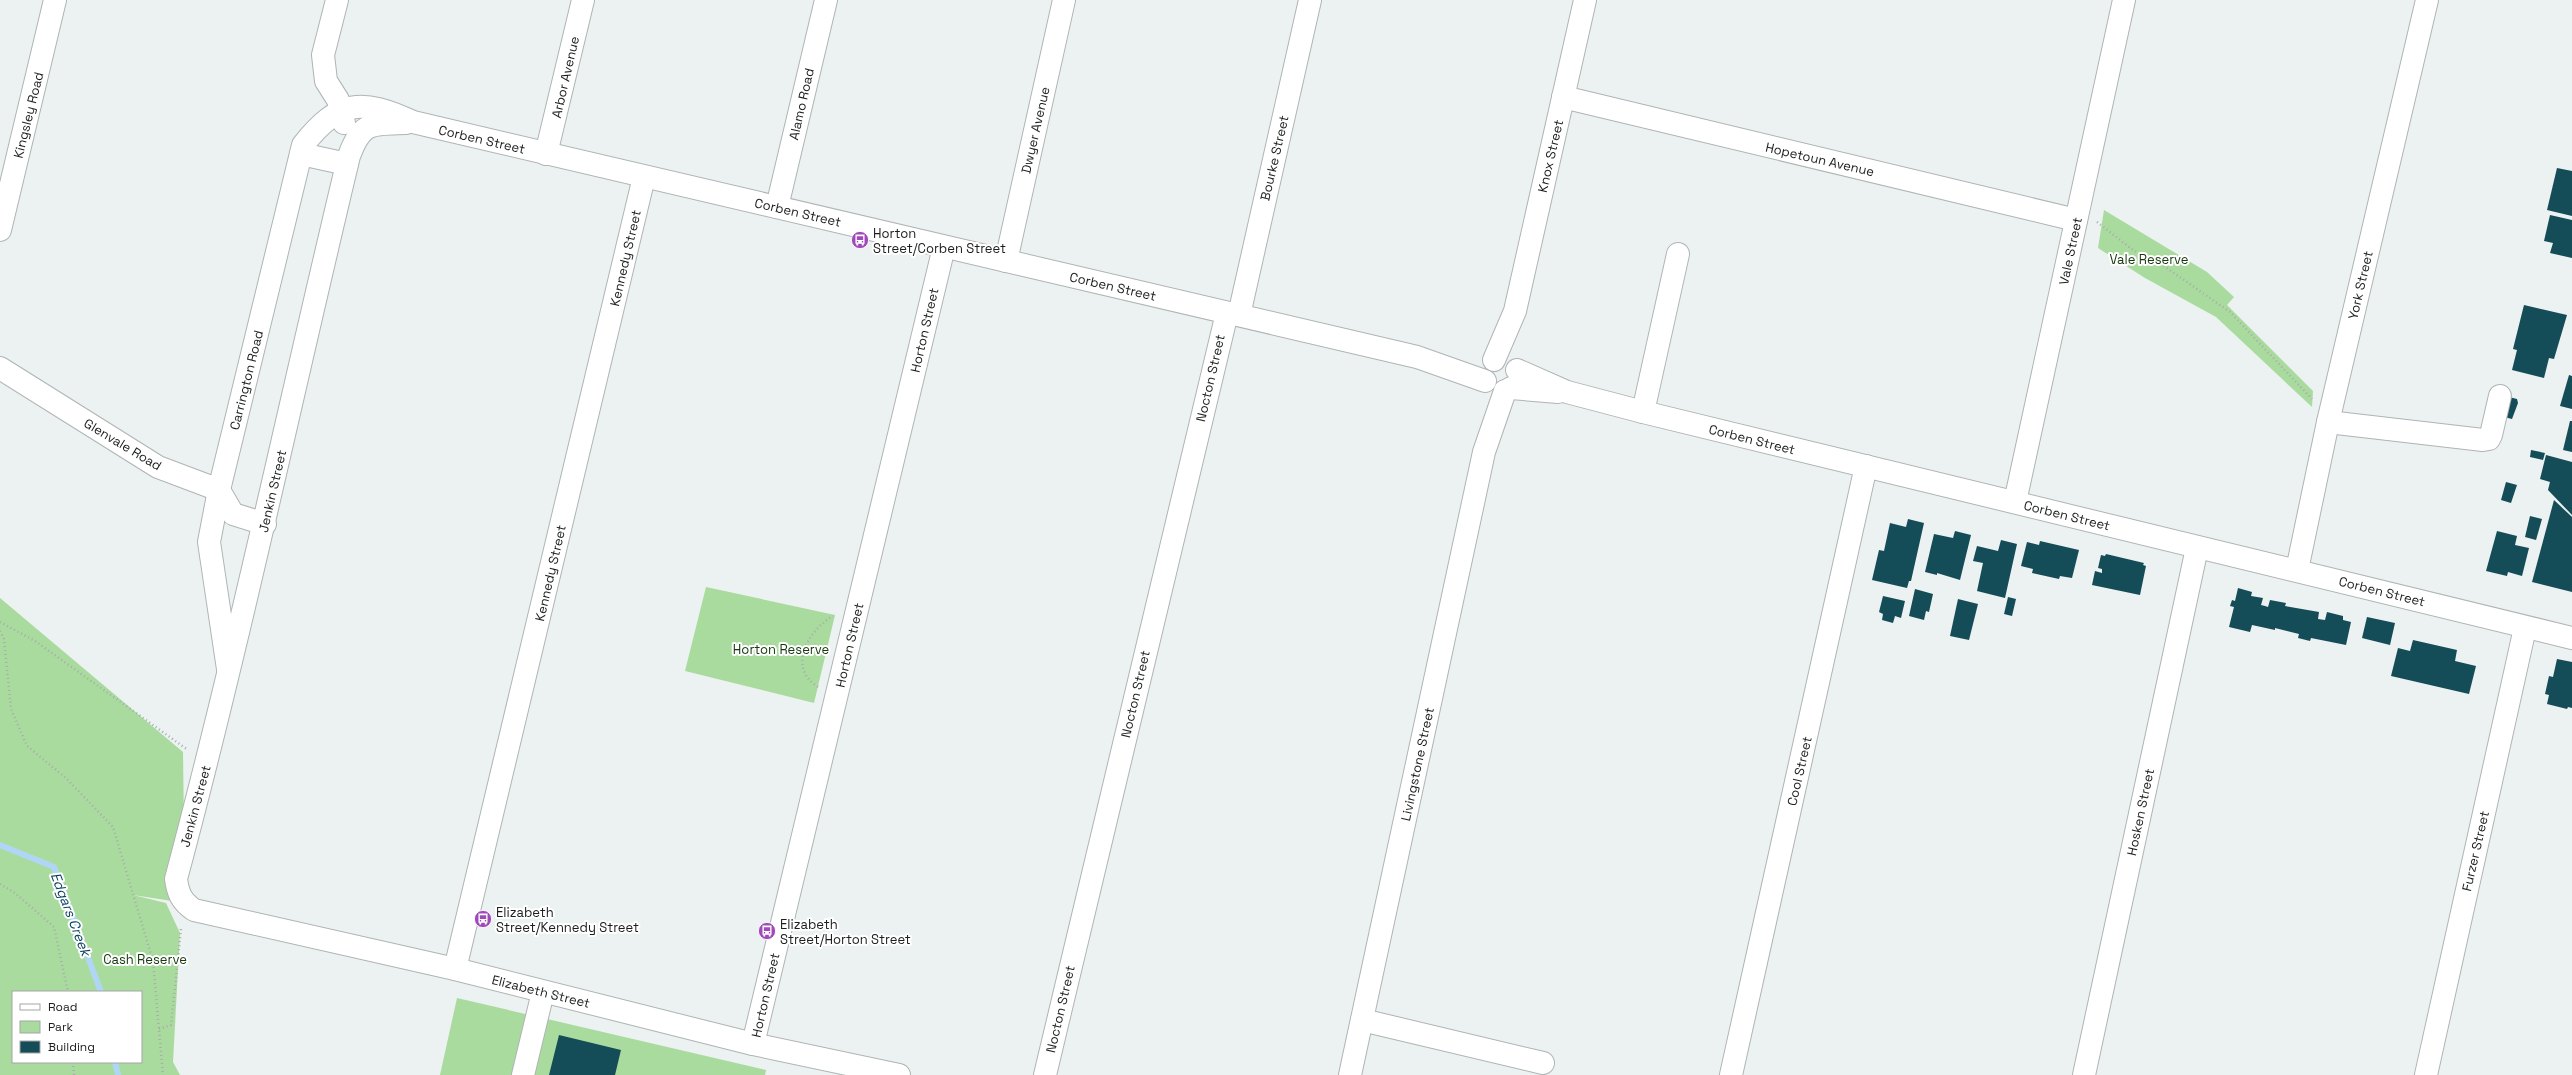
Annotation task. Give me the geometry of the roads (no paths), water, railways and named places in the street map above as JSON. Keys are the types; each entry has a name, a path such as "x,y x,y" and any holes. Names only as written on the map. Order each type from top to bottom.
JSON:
{"street":[{"name":"Kingsley Road","path":"0,230 55,0"},
{"path":"301,154 348,160 341,110 338,100 326,80 323,55 337,0"},
{"name":"Arbor Avenue","path":"546,154 583,0"},
{"name":"Alamo Road","path":"777,207 826,0"},
{"name":"Dwyer Avenue","path":"1006,261 1064,0"},
{"name":"Bourke Street","path":"1233,314 1310,0"},
{"name":"Knox Street","path":"1500,375 1584,0"},
{"name":"Vale Street","path":"2015,502 2124,0"},
{"name":"York Street","path":"2297,570 2329,418 2427,0"},
{"name":"Hopetoun Avenue","path":"1563,97 2078,212"},
{"name":"Carrington Road","path":"228,668 209,542 219,490 303,145 321,123 341,110 353,106 369,107 390,112 413,122"},
{"name":"Corben Street","path":"413,122 944,247 1500,375 1643,412 2015,502 2197,548 2297,570 2525,628 2569,637"},
{"name":"Jenkin Street","path":"185,903 178,893 176,879 207,763 228,668 265,524 348,160 356,136 366,128 384,123 413,122"},
{"name":"Kennedy Street","path":"455,969 644,177"},
{"name":"Horton Street","path":"753,1044 944,247"},
{"path":"1643,412 1678,254"},
{"name":"Nocton Street","path":"1045,1075 1233,314"},
{"name":"Glenvale Road","path":"0,368 158,467 219,490"},
{"name":"Livingstone Street","path":"1350,1075 1500,375"},
{"path":"2329,418 2483,440 2489,439 2491,435 2500,396"},
{"name":"Cool Street","path":"1731,1075 1866,466"},
{"path":"219,490 233,514 265,524"},
{"name":"Hosken Street","path":"2084,1075 2197,548"},
{"name":"Furzer Street","path":"2426,1075 2525,628"},
{"name":"Elizabeth Street","path":"185,903 194,910 455,969 753,1044 899,1075"},
{"path":"523,1075 543,992"},
{"path":"1362,1020 1543,1063"}],"waterway":[{"name":"Edgars Creek","path":"0,845 54,867 101,991"},
{"name":"Edgars Creek","path":"115,1063 118,1075"}],"place":[{"name":"Horton Street/Corben Street","path":"860,240"},
{"name":"Elizabeth Street/Kennedy Street","path":"483,919"},
{"name":"Elizabeth Street/Horton Street","path":"767,931"}],"park label":[{"name":"Vale Reserve","path":"2149,259"},
{"name":"Horton Reserve","path":"781,649"},
{"name":"Cash Reserve","path":"145,959"}]}
